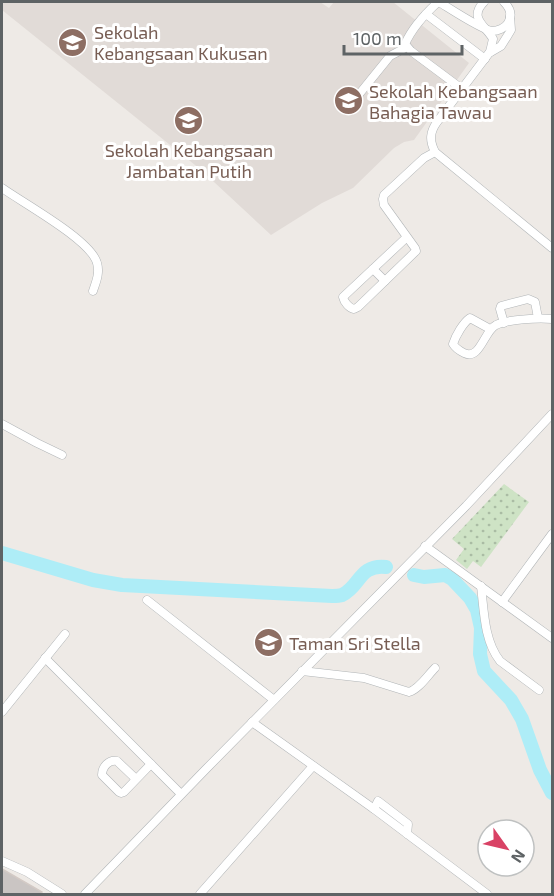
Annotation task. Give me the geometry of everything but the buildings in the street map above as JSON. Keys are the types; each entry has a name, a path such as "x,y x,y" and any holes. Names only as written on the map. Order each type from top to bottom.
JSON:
{"street":[{"path":"462,89 407,47 405,44 408,37 439,2 484,28 495,31 501,30 508,23 510,16"},
{"path":"484,2 478,9 478,20 493,39 487,56"},
{"path":"504,2 510,11 511,30 501,46 487,56 437,122 430,136 434,151 552,248"},
{"path":"426,14 487,56"},
{"path":"356,98 390,56 407,47"},
{"path":"407,237 343,297 351,308 358,307 416,251 416,248 384,205 383,199 384,195 434,151"},
{"path":"2,188 80,240 92,252 97,264 98,276 93,291"},
{"path":"373,269 385,281"},
{"path":"504,323 501,306 528,299 535,302 538,318"},
{"path":"490,329 470,318 453,344 467,355 471,355 476,353 490,329 496,325 538,318 552,319"},
{"path":"85,894 552,414"},
{"path":"2,424 62,455"},
{"path":"502,602 552,534"},
{"path":"425,546 552,638"},
{"path":"481,586 488,633 495,655 539,690"},
{"path":"147,600 274,700"},
{"path":"2,712 65,633"},
{"path":"45,658 182,794"},
{"path":"302,671 364,678 409,692 413,691 435,668"},
{"path":"252,722 374,809 487,894"},
{"path":"136,779 114,760 102,770 102,775 119,792 124,792 151,764"},
{"path":"200,894 313,766"},
{"path":"2,861 27,872 62,894"}],"shaded area":[{"path":"2,2 320,2 329,8 334,2 393,2 469,63 414,140 404,142 394,148 353,188 322,203 271,235 200,169 2,10"}],"green space":[{"path":"504,484 529,502 481,567 473,561 467,569 456,560 464,549 452,539"}],"waterway":[{"path":"2,553 93,580 122,585 332,596 342,595 348,591 370,569 386,567"},
{"path":"414,575 424,577 445,575 470,598 477,610 481,628 480,654 484,671 511,700 522,719 540,770 552,793"}],"place":[{"name":"Sekolah Kebangsaan Kukusan","path":"73,42"},
{"name":"Sekolah Kebangsaan Bahagia Tawau","path":"348,101"},
{"name":"Sekolah Kebangsaan Jambatan Putih","path":"189,121"},
{"name":"Taman Sri Stella","path":"268,643"}]}
